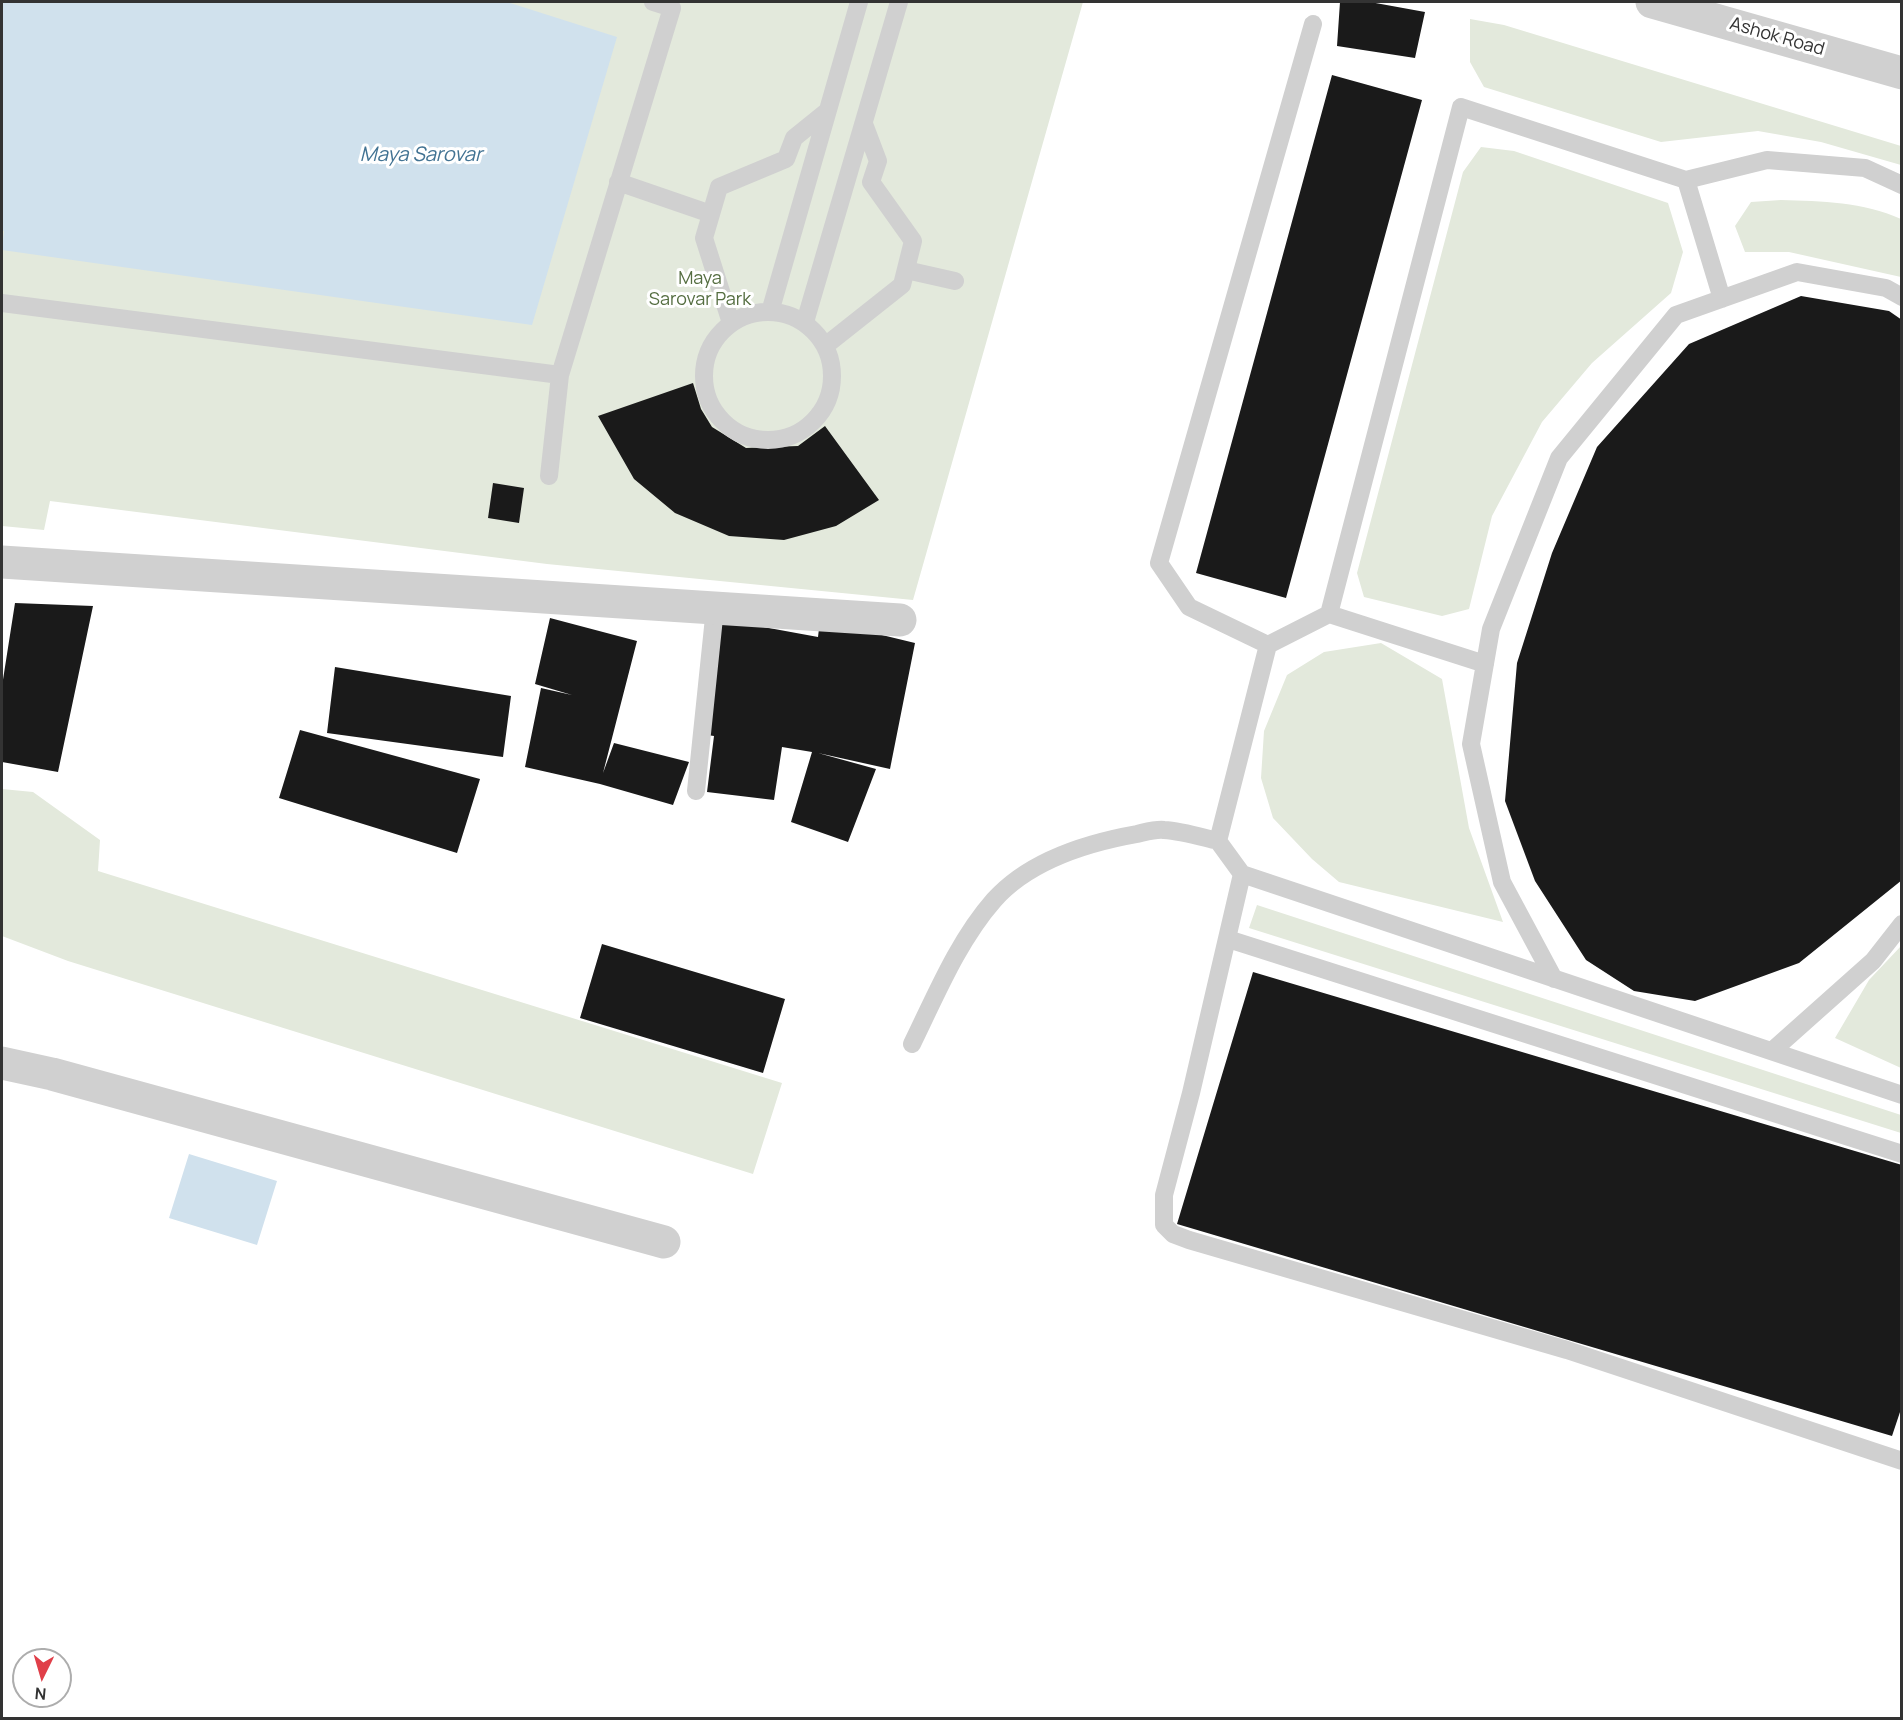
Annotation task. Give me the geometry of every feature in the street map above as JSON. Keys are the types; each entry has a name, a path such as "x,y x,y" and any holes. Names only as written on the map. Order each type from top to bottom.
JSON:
{"street":[{"name":"Ashok Road","path":"1652,2 1902,73"},
{"path":"2,562 900,620"},
{"path":"2,1063 52,1074 664,1242"}],"lane":[{"path":"549,476 560,375 672,8 653,2"},
{"path":"770,312 825,113 859,2"},
{"path":"805,322 899,2"},
{"path":"1268,645 1189,607 1159,563 1313,24"},
{"path":"1329,614 1461,106 1686,180 1767,160 1865,168 1902,185"},
{"path":"731,323 704,238 719,187 786,159 794,138 825,113"},
{"path":"825,346 902,285 913,241 871,182 878,160 864,124"},
{"path":"1686,180 1722,299"},
{"path":"618,182 711,214"},
{"path":"906,270 955,281"},
{"path":"1554,979 1502,882 1471,744 1491,629 1559,458 1676,315 1797,272 1886,288 1902,297"},
{"path":"2,303 560,375"},
{"path":"770,312 789,315 805,322 825,346 832,367 831,390 823,411 808,428 788,438 766,441 744,437 724,425 710,407 703,386 704,364 712,342 731,323 747,315 770,312"},
{"path":"696,791 715,608"},
{"path":"1218,840 1268,645 1329,614 1485,664"},
{"path":"912,1044 974,927 992,902 1009,884 1033,868 1076,849 1122,836 1163,829 1218,840 1242,874 1902,1095"},
{"path":"1242,874 1164,1194 1164,1225 1173,1234 1567,1350 1902,1461"},
{"path":"1772,1052 1873,961 1902,924"},
{"path":"1228,939 1902,1154"}],"green space":[{"name":"Maya Sarovar Park","path":"2,2 1083,2 913,600 547,564 50,501 44,530 2,526"},
{"path":"1470,19 1504,25 1901,146 1901,165 1821,142 1758,131 1661,142 1484,87 1470,62"},
{"path":"1481,147 1514,151 1668,203 1683,252 1671,293 1592,363 1542,422 1492,516 1469,609 1442,616 1364,597 1357,573 1463,172"},
{"path":"1781,200 1857,206 1901,219 1901,277 1789,252 1745,252 1735,226 1751,202"},
{"path":"1381,643 1442,679 1469,828 1503,922 1339,882 1312,859 1273,818 1261,778 1264,731 1287,675 1324,652"},
{"path":"2,789 33,792 100,840 98,871 782,1083 753,1174 68,961 2,936"},
{"path":"1257,905 1901,1115 1901,1133 1249,928"},
{"path":"1901,946 1901,1068 1835,1038 1869,980"}],"water":[{"name":"Maya Sarovar","path":"2,2 507,2 617,37 532,325 2,250 4,231 2,230"},
{"path":"189,1154 277,1181 257,1245 169,1218"}],"building":[{"path":"1340,2 1370,2 1425,12 1415,58 1337,46"},
{"path":"1332,75 1422,100 1286,598 1196,573"},
{"path":"1801,296 1889,311 1902,320 1902,880 1799,963 1695,1001 1634,991 1586,960 1535,881 1505,801 1517,663 1552,553 1597,447 1689,344"},
{"path":"693,383 701,409 712,427 746,448 798,446 825,426 879,500 836,526 784,540 729,536 675,513 634,479 598,416"},
{"path":"493,483 524,488 519,523 488,518"},
{"path":"15,603 93,606 58,772 2,762 2,686"},
{"path":"550,618 637,641 603,773 614,743 689,762 673,805 600,784 525,767 541,688 572,695 535,684"},
{"path":"720,619 818,637 820,620 915,643 890,769 818,753 876,769 848,842 791,822 812,752 782,747 774,800 707,792 714,736 707,735"},
{"path":"335,667 511,696 503,757 327,733"},
{"path":"300,730 480,779 457,853 279,798"},
{"path":"602,944 785,999 763,1073 580,1018"},
{"path":"1253,972 1902,1165 1902,1406 1892,1436 1177,1224"}]}
